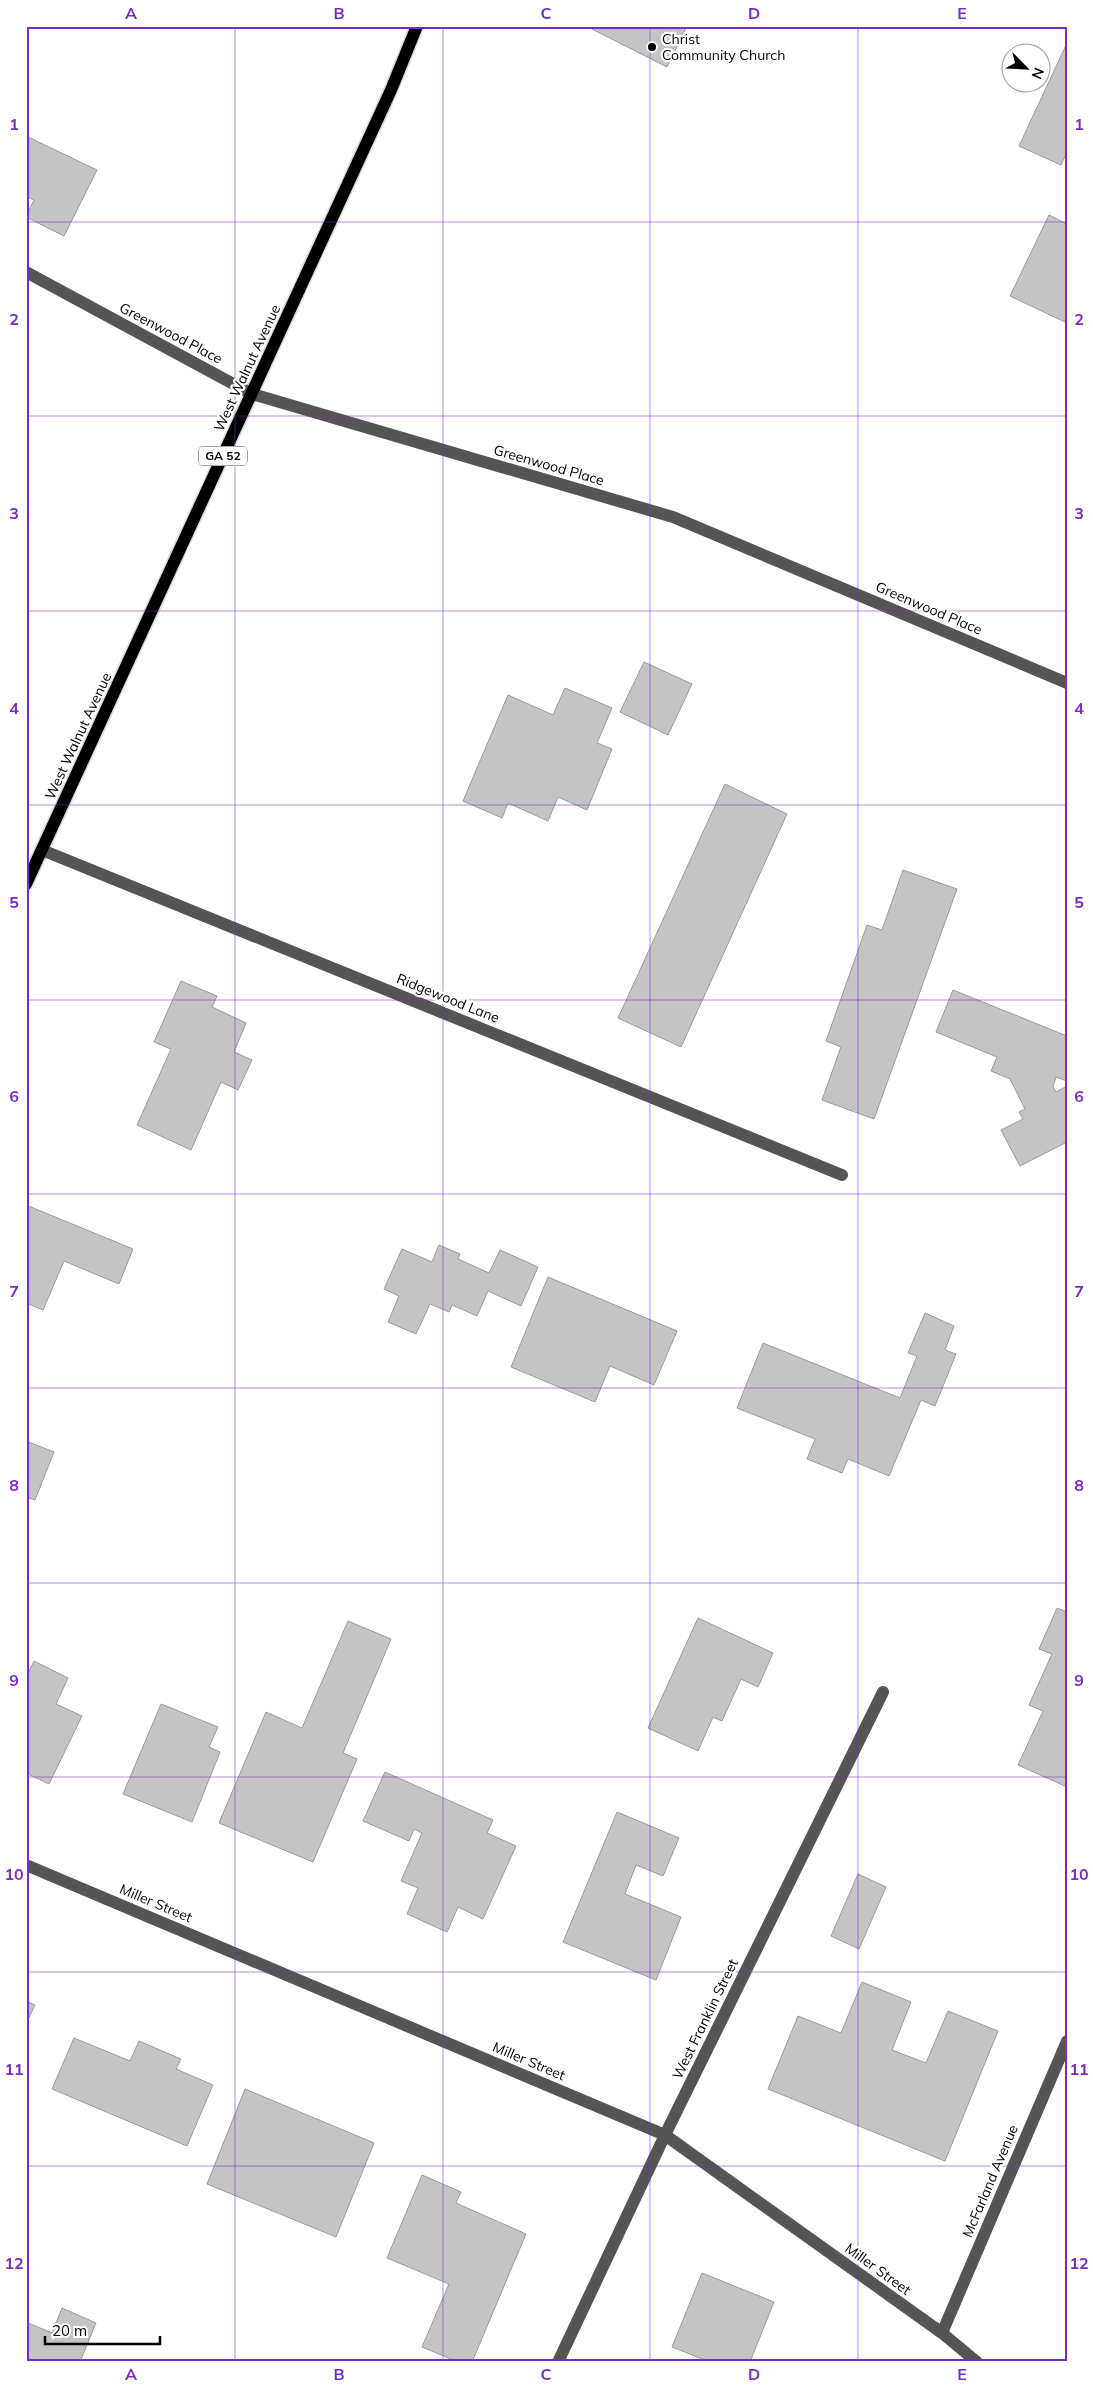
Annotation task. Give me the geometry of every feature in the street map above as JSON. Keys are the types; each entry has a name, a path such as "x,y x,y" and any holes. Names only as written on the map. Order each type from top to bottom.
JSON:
{"main road":[{"name":"West Walnut Avenue","path":"26,884 252,394 390,90 417,26"}],"street":[{"name":"Greenwood Place","path":"26,272 252,394 673,517 1067,683"},
{"name":"Ridgewood Lane","path":"42,850 842,1175"},
{"name":"West Franklin Street","path":"558,2362 665,2135 883,1692"},
{"name":"Miller Street","path":"26,1865 665,2135 942,2333 977,2362"},
{"name":"McFarland Avenue","path":"942,2333 1067,2041"}],"building":[{"name":"Christ Community Church","path":"586,26 687,26 667,67"},
{"path":"1067,43 1067,152 1061,165 1019,146 1044,92 1050,92 1050,79"},
{"path":"26,136 97,170 64,236 26,217 34,200 26,196"},
{"path":"1049,215 1067,224 1067,323 1010,296"},
{"path":"644,662 692,684 668,735 620,712"},
{"path":"565,688 612,708 597,743 612,749 587,810 558,797 548,821 508,803 502,818 463,801 508,695 553,715"},
{"path":"725,784 787,814 681,1047 618,1018"},
{"path":"903,870 957,889 874,1119 822,1100 841,1047 826,1041 867,925 882,930"},
{"path":"181,981 217,996 212,1007 246,1023 234,1052 252,1060 238,1090 221,1082 191,1150 137,1125 171,1049 154,1042"},
{"path":"953,990 1067,1036 1067,1081 1056,1077 1053,1086 1056,1092 1067,1086 1067,1142 1020,1166 1001,1130 1023,1119 1019,1112 1025,1109 1010,1079 991,1071 997,1057 936,1032"},
{"path":"26,1205 133,1249 119,1284 64,1261 43,1310 26,1303"},
{"path":"439,1245 460,1254 458,1259 489,1273 500,1250 538,1267 521,1306 488,1291 477,1316 452,1305 449,1312 430,1304 416,1334 388,1322 399,1296 384,1289 402,1249 432,1262"},
{"path":"548,1277 677,1331 654,1385 610,1366 595,1402 511,1367"},
{"path":"925,1313 954,1326 945,1350 956,1354 935,1406 921,1400 889,1476 848,1459 842,1473 807,1459 815,1439 737,1408 763,1343 900,1398 917,1356 908,1353"},
{"path":"26,1441 54,1452 35,1500 26,1497"},
{"path":"1057,1608 1067,1612 1067,1787 1018,1765 1043,1711 1029,1705 1052,1654 1039,1649"},
{"path":"698,1618 773,1653 758,1687 741,1679 722,1721 713,1717 698,1751 648,1728"},
{"path":"348,1621 391,1639 343,1753 357,1759 313,1862 219,1823 266,1712 302,1728"},
{"path":"34,1661 68,1678 56,1704 82,1716 49,1784 26,1773 26,1678"},
{"path":"161,1704 218,1727 209,1747 220,1752 192,1822 123,1794"},
{"path":"385,1772 493,1820 487,1833 516,1846 483,1919 458,1907 447,1932 407,1914 418,1888 401,1881 422,1833 414,1829 409,1841 363,1821"},
{"path":"617,1812 679,1838 663,1876 636,1865 625,1894 681,1917 656,1980 563,1942"},
{"path":"858,1874 886,1887 859,1949 831,1936"},
{"path":"862,1982 911,2002 892,2050 926,2063 948,2011 998,2031 945,2161 768,2089 798,2016 841,2033"},
{"path":"26,2001 35,2005 26,2024"},
{"path":"74,2038 130,2061 139,2041 181,2059 176,2069 213,2085 187,2146 52,2089"},
{"path":"245,2089 374,2143 336,2237 207,2184"},
{"path":"422,2175 461,2192 456,2203 526,2234 472,2362 458,2362 422,2347 449,2284 387,2258"},
{"path":"702,2273 774,2302 750,2362 710,2362 672,2347"},
{"path":"62,2308 96,2323 80,2362 26,2362 26,2322 52,2333"}],"place":[{"name":"Christ Community Church","path":"652,47"}]}
